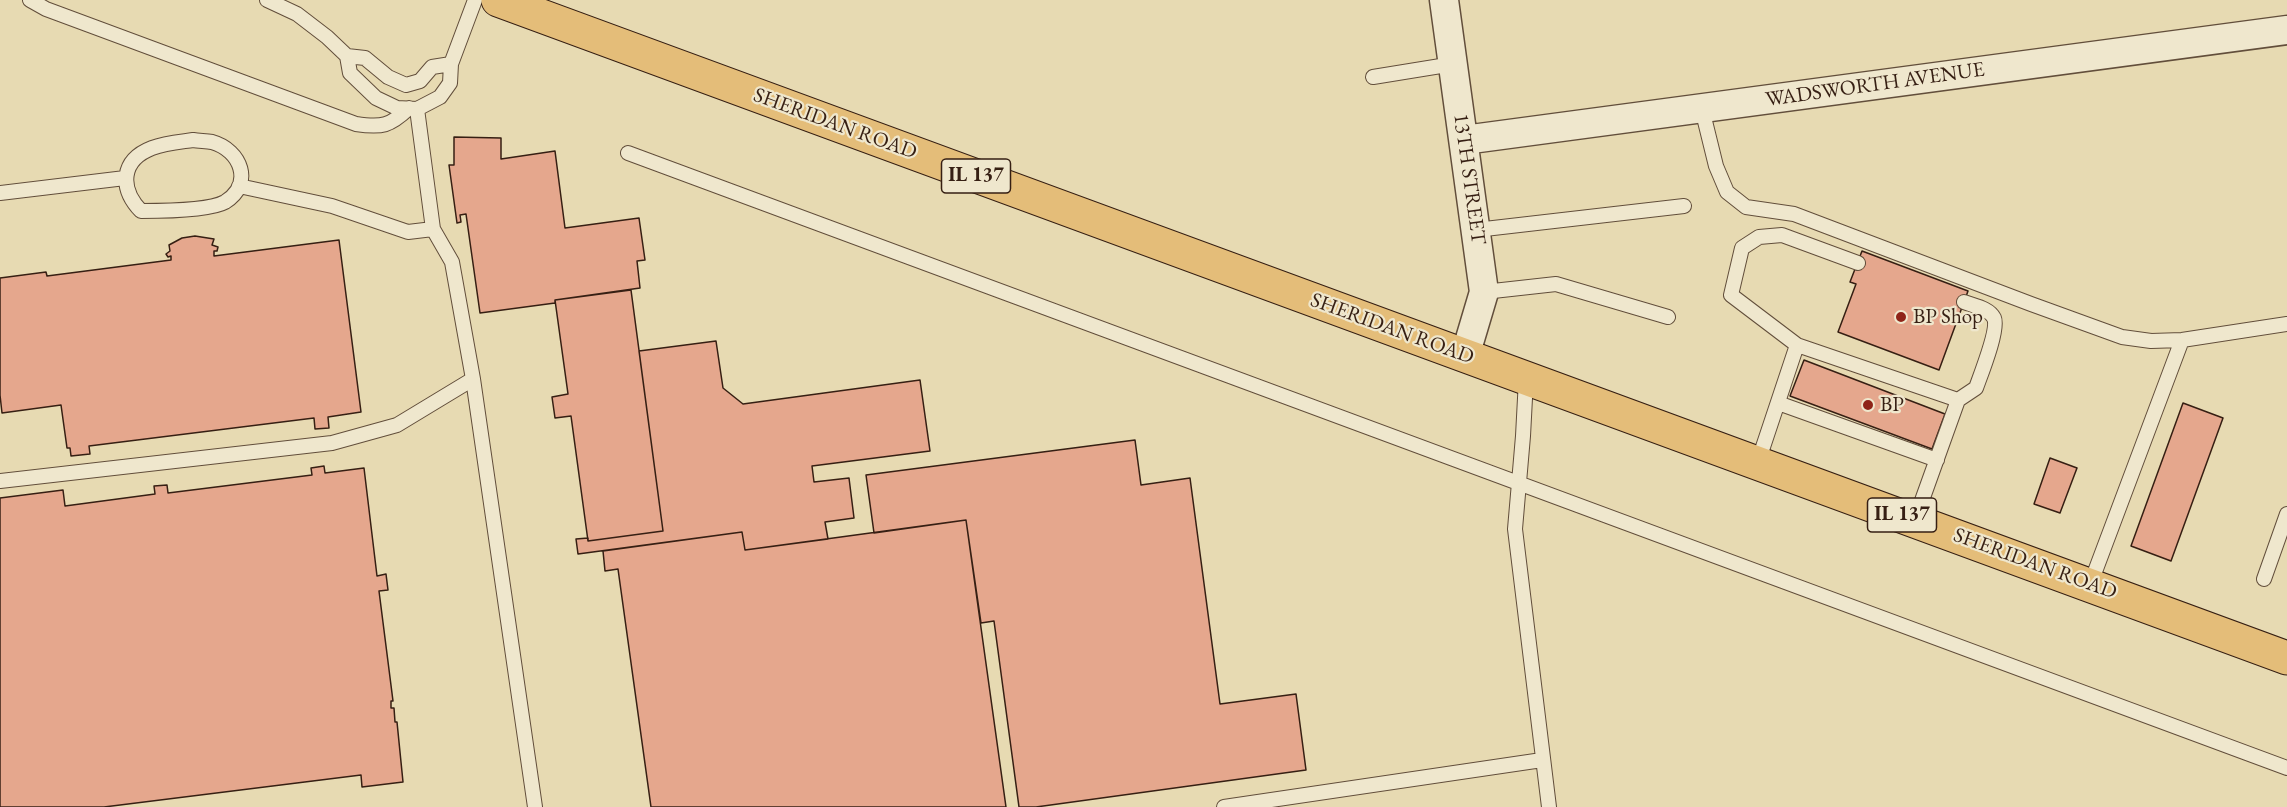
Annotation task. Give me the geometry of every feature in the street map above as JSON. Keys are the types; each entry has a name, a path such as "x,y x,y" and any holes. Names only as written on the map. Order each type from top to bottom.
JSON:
{"highway":[{"name":"SHERIDAN ROAD","path":"498,0 2287,658"}],"street":[{"name":"13TH STREET","path":"1444,0 1484,292 1465,356"},
{"name":"WADSWORTH AVENUE","path":"1464,140 2287,30"}],"lane":[{"path":"30,0 46,9 356,124 378,128 413,108 440,97 450,83 451,64 475,0"},
{"path":"267,0 297,14 327,37 347,56 350,73 376,98 397,108 413,108"},
{"path":"347,56 365,57 388,77 406,85 420,81 432,67 451,64"},
{"path":"1373,76 1453,64"},
{"path":"413,108 433,229 452,262 473,379 536,807"},
{"path":"1702,109 1716,166 1727,192 1746,207 1794,214 2122,337 2151,341 2182,340 2287,324"},
{"path":"193,140 214,143 231,153 243,174 239,186 225,202 208,207 141,211 130,200 125,178 131,162 150,149 193,140"},
{"path":"628,153 2287,768"},
{"path":"0,194 125,178"},
{"path":"239,186 332,206 408,232 433,229"},
{"path":"1476,230 1684,206"},
{"path":"1858,263 1782,235 1759,237 1742,248 1731,295 1797,345 1958,400"},
{"path":"1484,292 1556,284 1668,317"},
{"path":"1915,520 1958,400 1976,388 1995,329 1994,319 1986,310 1964,302"},
{"path":"2090,585 2182,340"},
{"path":"1758,462 1797,345"},
{"path":"1526,377 1515,530 1549,807"},
{"path":"0,481 332,443 397,425 473,379"},
{"path":"1778,403 1936,460"},
{"path":"2264,579 2287,514"},
{"path":"1224,807 1542,760"}],"building":[{"path":"454,137 501,138 501,159 555,151 565,228 639,218 645,260 637,261 640,288 480,313 466,214 460,215 461,222 457,223 449,165 454,165"},
{"path":"195,236 214,239 212,245 218,247 217,251 214,251 214,256 339,240 361,412 328,417 329,428 315,429 314,418 89,446 90,454 71,456 70,448 67,448 61,405 2,413 0,278 46,272 47,276 171,260 171,256 168,257 166,254 170,251 169,245 182,238"},
{"name":"BP Shop","path":"1862,251 1968,291 1939,370 1838,332 1856,284 1850,282"},
{"path":"631,290 663,531 588,541 571,416 555,418 552,397 568,394 555,300"},
{"path":"716,341 723,388 743,404 920,380 930,451 812,466 814,482 849,478 854,518 825,522 828,539 745,550 742,532 578,554 576,539 588,538 588,541 663,531 639,351"},
{"name":"BP","path":"1804,360 1945,414 1932,449 1790,396"},
{"path":"2183,403 2223,418 2171,561 2131,546"},
{"path":"1135,440 1141,485 1190,478 1220,704 1296,694 1306,770 1036,807 1019,807 994,621 981,623 966,520 874,533 866,475"},
{"path":"2050,458 2077,468 2060,513 2034,504"},
{"path":"324,466 325,473 364,468 377,576 386,574 388,590 379,591 393,701 391,701 391,708 394,708 395,722 397,722 403,782 362,787 361,775 104,807 0,807 0,498 63,490 65,506 155,494 154,486 167,485 168,493 312,475 311,468"},
{"path":"966,520 1006,807 651,807 618,569 605,571 603,551 742,532 745,550"}],"place":[{"name":"BP Shop","path":"1901,317"},
{"name":"BP","path":"1868,405"}]}
